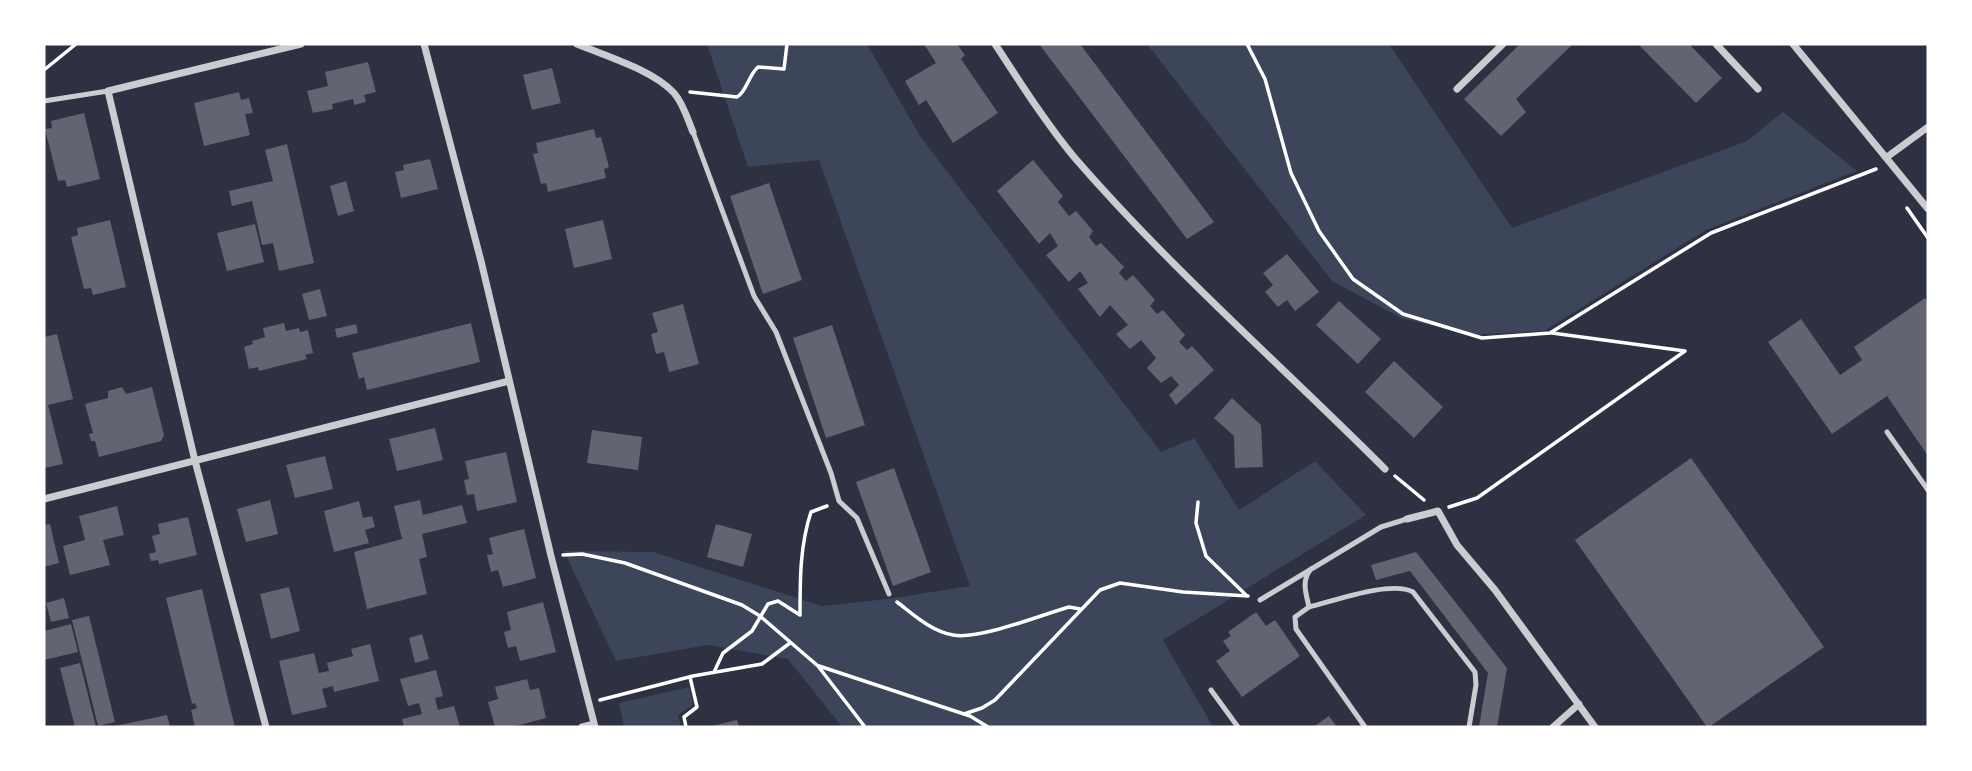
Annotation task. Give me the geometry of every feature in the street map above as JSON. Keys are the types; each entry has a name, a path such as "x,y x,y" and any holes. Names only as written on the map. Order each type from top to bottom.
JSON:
{"street":[{"path":"266,727 195,461 108,91 301,44"},
{"path":"424,44 481,261 551,556 590,704 594,726 582,727"},
{"path":"577,44 643,72 664,84 676,95 693,132"},
{"path":"995,44 1073,155 1181,272 1385,468"},
{"path":"1457,89 1503,44"},
{"path":"1716,44 1758,89"},
{"path":"1793,44 1928,209"},
{"path":"1887,157 1928,127"},
{"path":"44,499 509,381"},
{"path":"1407,519 1438,511 1457,545 1495,590 1595,727"},
{"path":"1553,727 1579,704"}],"lane":[{"path":"44,101 108,91"},
{"path":"693,132 754,296 776,332 831,473 839,501 858,518 889,594"},
{"path":"1887,432 1928,490"},
{"path":"1260,600 1381,527 1407,519"},
{"path":"1309,607 1305,579 1311,569"},
{"path":"1365,727 1296,629 1295,617 1309,607 1390,588 1406,588 1413,592 1475,672 1476,685 1469,727"},
{"path":"1211,690 1237,727"}],"path":[{"path":"44,70 76,44"},
{"path":"676,95 695,91 737,97 743,93 750,75 758,67 784,69 787,44"},
{"path":"1247,44 1265,79 1291,173 1319,232 1353,279 1403,314 1482,338 1550,333 1685,351 1477,498 1438,511 1385,468"},
{"path":"1550,333 1711,233 1876,169"},
{"path":"714,672 723,653 752,631 768,604 778,601 800,615 800,570 807,523 811,512 839,501"},
{"path":"964,714 995,701 1100,590 1120,583 1183,592 1248,596 1206,556 1196,523 1198,502"},
{"path":"551,556 582,554 625,564 742,605 760,616 818,666 864,727"},
{"path":"889,594 919,620 936,630 953,635 978,635 1069,607 1080,609"},
{"path":"590,704 690,677 762,664 790,642"},
{"path":"818,666 964,714 988,727"},
{"path":"686,727 684,717 697,707 690,677"}],"shaded area":[{"path":"707,44 867,44 920,136 1161,452 1194,438 1239,510 1315,461 1366,515 1163,640 1213,727 842,727 788,659 708,645 616,661 564,551 653,552 822,606 970,586 819,160 748,167"},
{"path":"1147,44 1389,44 1512,228 1747,141 1783,112 1857,171 1706,230 1544,331 1470,335 1401,318 1332,281"},
{"path":"689,687 693,705 678,715 681,727 624,727 619,703"}],"building":[{"path":"924,44 957,44 965,55 961,59 998,113 953,143 926,100 919,105 905,81 936,63"},
{"path":"1039,44 1080,44 1214,222 1187,239"},
{"path":"1520,44 1573,44 1516,99 1526,112 1501,136 1464,99"},
{"path":"1638,44 1689,44 1722,78 1696,103"},
{"path":"368,62 376,92 364,95 366,102 354,105 353,99 332,104 333,109 313,113 307,91 328,86 325,72"},
{"path":"552,68 561,103 532,110 523,75"},
{"path":"239,92 241,100 249,98 253,113 245,114 250,135 204,146 194,103"},
{"path":"84,113 100,179 67,187 65,180 58,181 45,129 52,128 51,121"},
{"path":"594,129 596,138 601,137 609,167 604,169 606,178 548,192 546,183 541,184 533,154 538,153 536,143"},
{"path":"287,144 314,263 279,271 273,243 262,245 252,201 232,206 229,191 273,181 265,150"},
{"path":"430,159 438,189 401,198 395,172 404,170 403,165"},
{"path":"1033,160 1063,196 1058,202 1069,216 1076,211 1093,231 1089,237 1096,246 1101,243 1124,267 1119,273 1126,281 1133,275 1155,300 1150,306 1157,314 1163,310 1185,335 1179,342 1187,350 1192,346 1214,370 1176,405 1169,395 1179,385 1171,376 1161,383 1147,368 1156,358 1141,340 1130,349 1116,334 1128,325 1110,305 1100,317 1078,289 1088,283 1080,271 1069,282 1046,255 1058,246 1050,233 1039,244 997,191"},
{"path":"346,181 354,211 338,216 330,186"},
{"path":"769,183 802,280 763,294 730,196"},
{"path":"110,220 126,287 93,295 91,288 84,289 71,237 78,235 77,228"},
{"path":"603,220 612,259 574,268 565,229"},
{"path":"255,224 264,262 227,271 217,233"},
{"path":"1287,254 1319,292 1295,311 1287,300 1278,307 1265,292 1273,285 1263,273"},
{"path":"320,289 327,316 309,320 302,294"},
{"path":"1925,298 1928,302 1928,456 1887,396 1832,434 1768,342 1801,319 1840,375 1862,360 1854,347"},
{"path":"1339,301 1381,339 1358,364 1316,325"},
{"path":"683,304 699,364 669,372 664,352 656,354 651,334 658,332 652,313"},
{"path":"284,323 286,331 299,328 300,332 308,330 313,353 305,355 307,359 259,371 258,367 249,369 244,347 265,337 263,328"},
{"path":"471,323 480,362 367,390 364,377 359,379 352,353"},
{"path":"356,324 358,333 337,338 335,329"},
{"path":"832,325 865,425 826,438 793,338"},
{"path":"57,334 73,399 48,405 63,464 44,468 44,337"},
{"path":"1394,361 1443,407 1414,438 1365,392"},
{"path":"122,387 126,394 152,387 164,435 161,441 99,457 95,441 91,441 89,434 93,433 85,404 108,398 108,391"},
{"path":"1232,398 1261,425 1263,467 1235,468 1234,436 1214,418"},
{"path":"435,428 443,460 397,471 389,439"},
{"path":"592,430 642,437 638,470 587,463"},
{"path":"506,452 517,502 477,511 474,494 467,495 464,480 469,479 465,461"},
{"path":"325,456 333,489 295,498 286,465"},
{"path":"1691,458 1824,647 1709,727 1575,540"},
{"path":"894,468 931,572 893,586 856,482"},
{"path":"270,500 278,534 246,542 237,509"},
{"path":"420,500 423,515 462,505 467,523 422,534 427,557 419,559 427,594 367,609 354,552 402,539 394,506"},
{"path":"359,501 363,518 372,516 375,527 365,530 369,543 334,552 324,511"},
{"path":"117,506 124,535 103,540 110,565 70,575 63,546 85,540 79,516"},
{"path":"188,517 197,555 159,564 158,560 151,561 149,554 156,552 152,536 160,534 158,524"},
{"path":"50,524 59,563 44,567 44,525"},
{"path":"716,524 752,534 743,567 707,557"},
{"path":"524,529 536,578 503,587 498,570 491,572 487,555 493,554 489,538"},
{"path":"1416,552 1507,668 1497,727 1479,727 1488,673 1410,571 1376,580 1371,565"},
{"path":"289,587 300,631 271,639 260,594"},
{"path":"202,589 235,727 195,727 191,710 197,708 195,703 192,704 166,598"},
{"path":"64,598 69,618 51,622 46,603"},
{"path":"543,602 556,652 520,661 516,646 508,648 504,632 511,630 507,612"},
{"path":"1256,612 1266,626 1275,620 1300,656 1242,697 1216,661 1230,651 1223,641 1231,636 1228,632"},
{"path":"89,616 115,722 98,726 72,620"},
{"path":"71,624 78,652 44,660 44,631"},
{"path":"422,634 429,659 415,663 409,638"},
{"path":"370,644 379,681 334,692 333,686 322,689 327,707 292,715 279,661 314,653 319,673 329,671 327,663 353,656 351,649"},
{"path":"80,663 96,727 75,727 60,668"},
{"path":"436,670 443,696 435,698 438,710 454,706 460,727 404,727 402,719 422,714 419,703 408,706 400,679"},
{"path":"527,679 530,690 539,688 546,718 512,727 495,727 488,702 498,699 495,687"},
{"path":"167,715 170,727 115,727 115,726"},
{"path":"1329,716 1337,727 1313,727"},
{"path":"737,720 739,727 712,727 712,726"}]}
